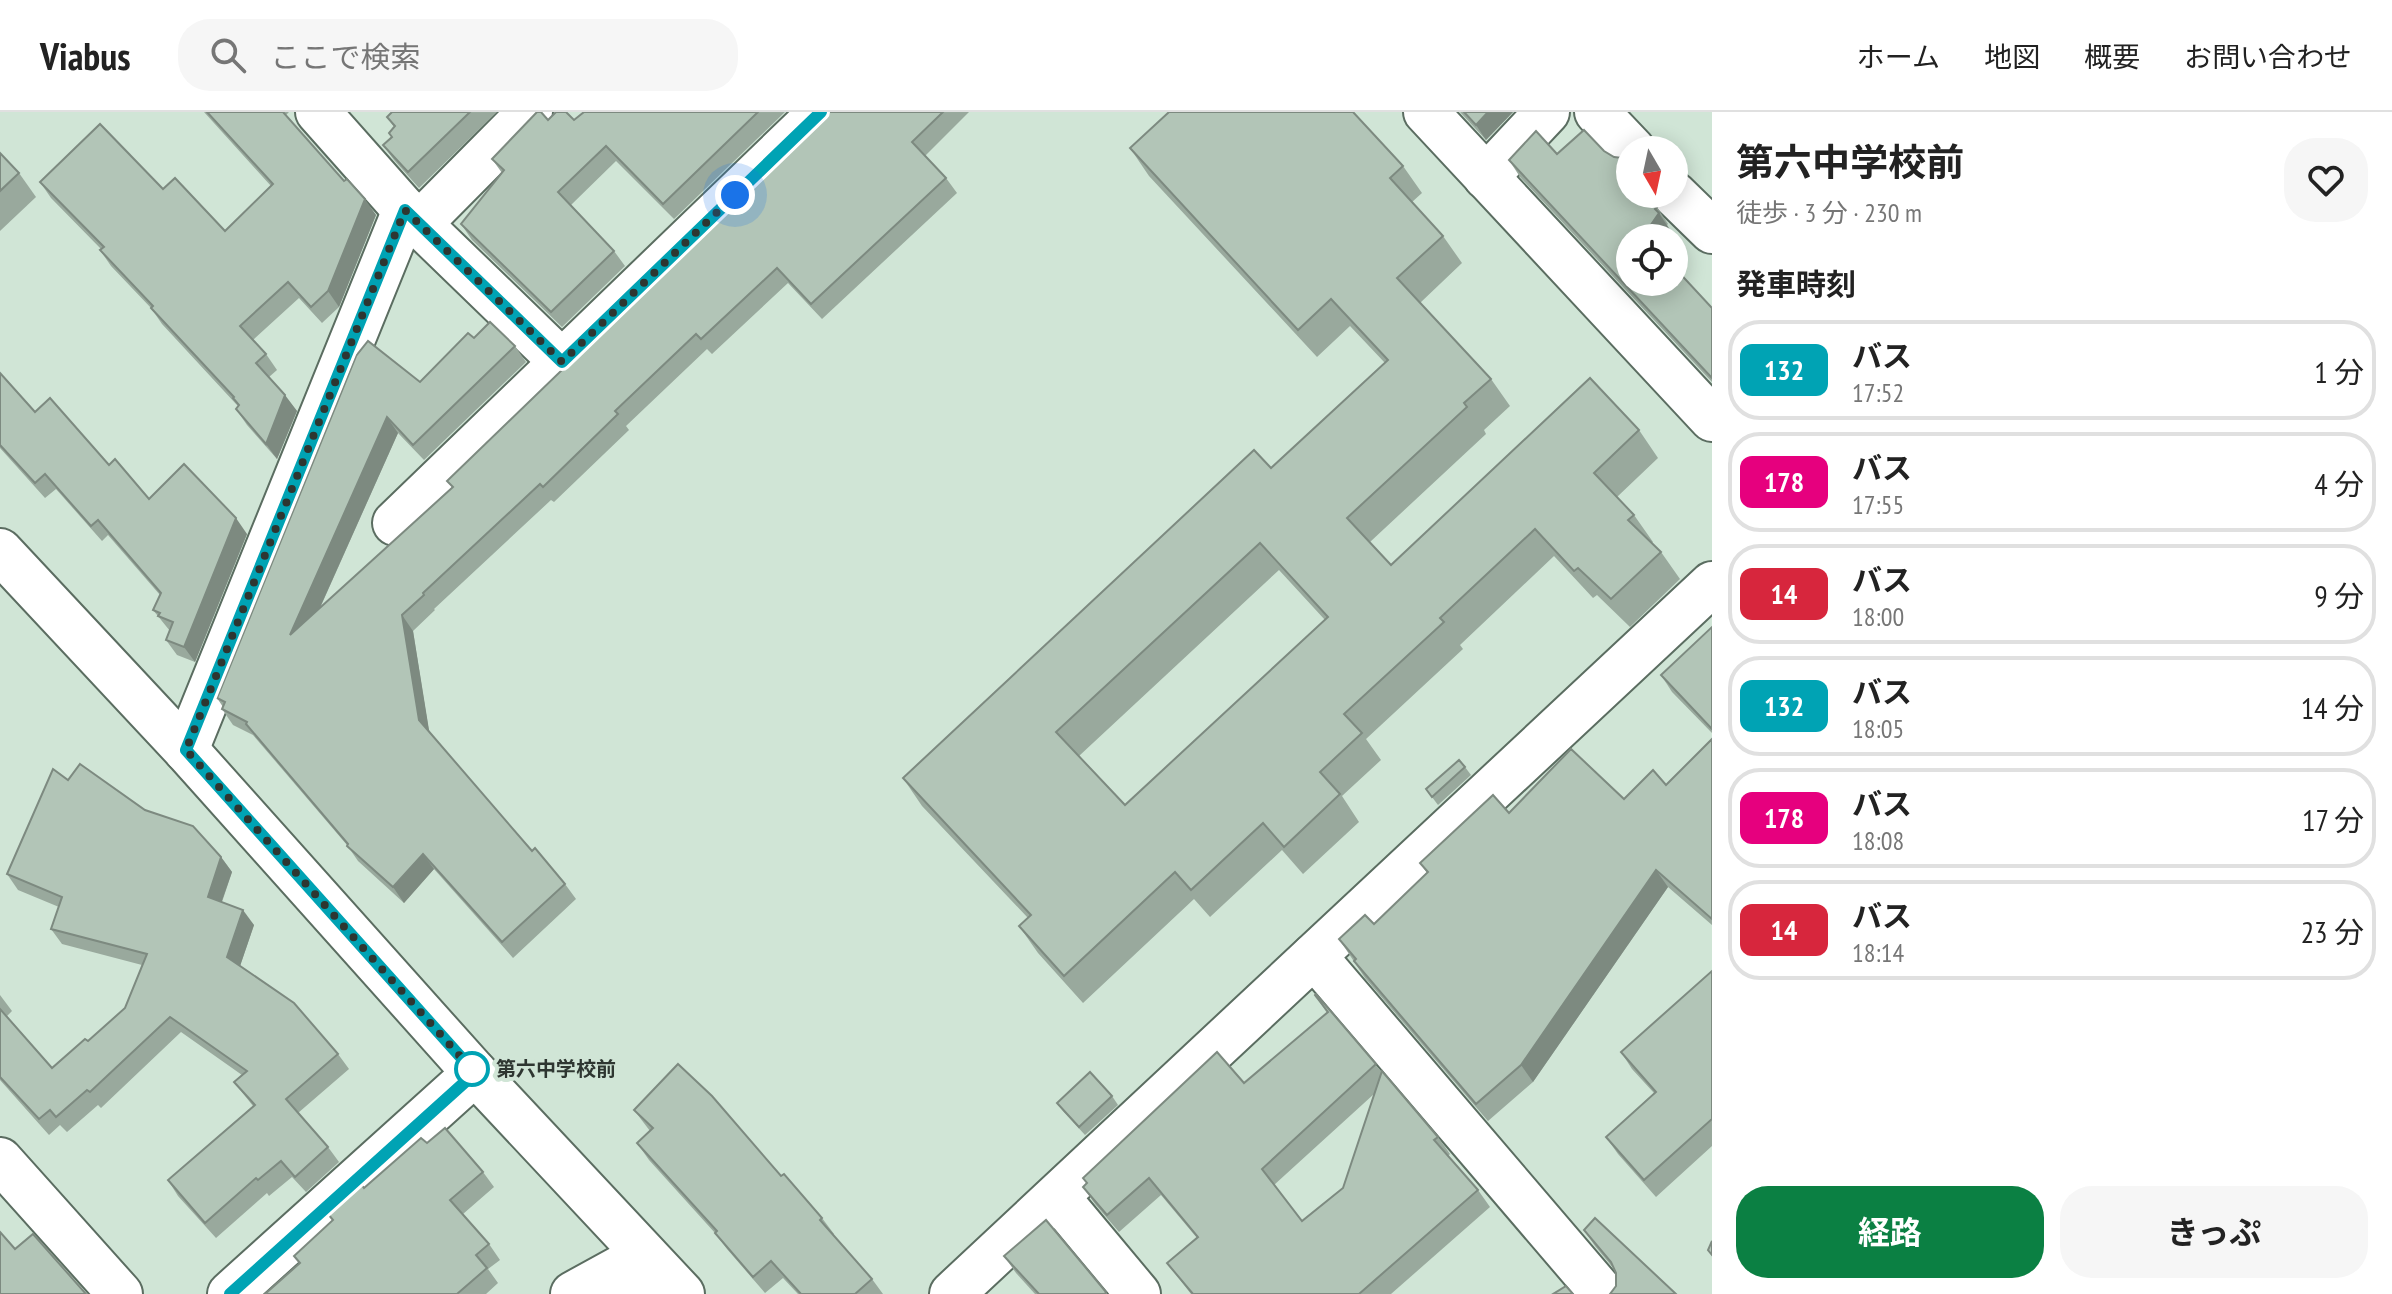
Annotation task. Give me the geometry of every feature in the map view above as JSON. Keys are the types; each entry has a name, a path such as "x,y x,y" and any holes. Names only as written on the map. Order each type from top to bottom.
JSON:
{"street":[{"path":"318,112 412,217 562,362"},
{"path":"186,750 412,217 530,112"},
{"path":"395,523 821,112"},
{"path":"1426,112 1712,419"},
{"path":"1486,177 1547,112"},
{"path":"1597,112 1620,136"},
{"path":"1688,208 1712,231"},
{"path":"0,551 186,750 475,1073 638,1274 682,1294"},
{"path":"952,1294 1712,584"},
{"path":"1314,956 1603,1294"},
{"path":"230,1294 475,1073"},
{"path":"0,1160 120,1294"},
{"path":"1057,1197 1138,1294"},
{"path":"573,1294 638,1274"}],"building":[{"path":"207,112 283,112 344,181 347,179 365,199 328,291 311,307 288,282 240,326 266,354 256,363 285,395 266,444 236,409 239,405 234,397 100,250 104,247 40,182 100,124 163,189 175,178 225,231 273,184"},
{"path":"392,112 470,112 408,172 383,145 392,137 389,133 395,126 387,117"},
{"path":"537,112 548,120 556,112 566,112 574,120 584,112 758,112 663,204 606,146 558,192 614,251 551,312 461,224 504,170 492,159"},
{"path":"829,112 943,112 912,142 946,178 811,304 777,268 701,339 696,334 615,411 618,414 543,487 540,484 402,615 419,720 532,851 535,848 565,884 502,942 423,854 393,887 347,846 247,722 222,709 225,702 217,698 356,356 368,341 420,382 468,333 474,338 490,322 515,346 413,445 387,417 290,635 453,487 447,481"},
{"path":"1169,112 1353,112 1403,166 1390,178 1443,236 1397,278 1491,379 1464,403 1467,407 1347,518 1391,565 1590,378 1639,430 1594,473 1634,515 1628,520 1661,552 1611,599 1578,568 1574,571 1535,529 1440,618 1444,622 1344,714 1362,733 1320,772 1340,794 1284,847 1263,823 1191,890 1175,872 1064,976 1019,926 1031,915 903,778 1254,450 1271,468 1388,360 1331,299 1298,330 1130,148","holes":["1260,543 1328,617 1125,805 1056,732"]},
{"path":"1464,112 1488,112 1476,125"},
{"path":"1584,130 1604,151 1616,157 1616,208 1656,208 1659,213 1652,224 1616,224 1616,275 1509,160 1536,131 1557,154"},
{"path":"0,153 19,173 0,191"},
{"path":"1688,282 1712,308 1712,378 1636,296 1688,296"},
{"path":"0,373 35,412 50,398 109,465 115,459 149,499 184,464 236,518 184,647 166,640 173,622 158,616 160,613 153,610 161,593 98,520 91,526 45,474 35,483 0,445"},
{"path":"1712,627 1712,729 1661,675"},
{"path":"1712,739 1712,919 1656,870 1521,1065 1476,1104 1354,961 1356,959 1339,939 1365,915 1374,924 1428,872 1420,863 1493,795 1509,813 1571,749 1624,799 1653,770 1666,785"},
{"path":"1459,760 1465,767 1432,797 1426,789"},
{"path":"80,764 145,810 193,826 221,857 208,897 243,910 227,957 294,1003 338,1054 286,1099 328,1147 295,1177 281,1161 258,1180 256,1178 205,1223 168,1180 255,1105 234,1082 247,1071 170,1017 90,1092 87,1090 56,1117 50,1110 39,1119 0,1077 0,1009 52,1068 125,1008 147,954 51,929 62,897 7,874 53,769 68,780"},
{"path":"1712,971 1712,1119 1644,1180 1606,1137 1656,1092 1621,1052"},
{"path":"1316,994 1376,1064 1262,1169 1302,1221 1343,1188 1382,1071 1438,1137 1434,1140 1478,1190 1359,1294 1193,1294 1167,1263 1198,1237 1149,1178 1107,1215 1083,1187 1087,1183 1083,1178 1217,1052 1244,1083 1328,1012"},
{"path":"678,1064 712,1096 781,1176 784,1174 872,1279 855,1294 801,1294 771,1261 753,1277 715,1233 717,1231 637,1143 653,1128 634,1110"},
{"path":"1090,1072 1112,1096 1079,1127 1057,1103"},
{"path":"445,1128 483,1172 450,1200 489,1244 476,1255 487,1268 457,1294 265,1294 300,1263 294,1256 333,1220 328,1214 361,1184 364,1188 421,1138 427,1143"},
{"path":"1595,1218 1676,1294 1610,1294 1616,1286 1616,1273 1611,1262 1584,1230"},
{"path":"1046,1220 1105,1294 1039,1294 1004,1256"},
{"path":"0,1232 15,1249 33,1234 86,1294 0,1294"},
{"path":"1566,1286 1573,1294 1553,1294"}],"bus line":[{"name":"132","path":"230,1294 475,1073 186,750 405,210 562,362 821,112"}],"place":[{"name":"第六中学校前","path":"472,1069"}],"route":[{"path":"472,1069 475,1073 186,750 405,210 562,362 735,195"}]}
